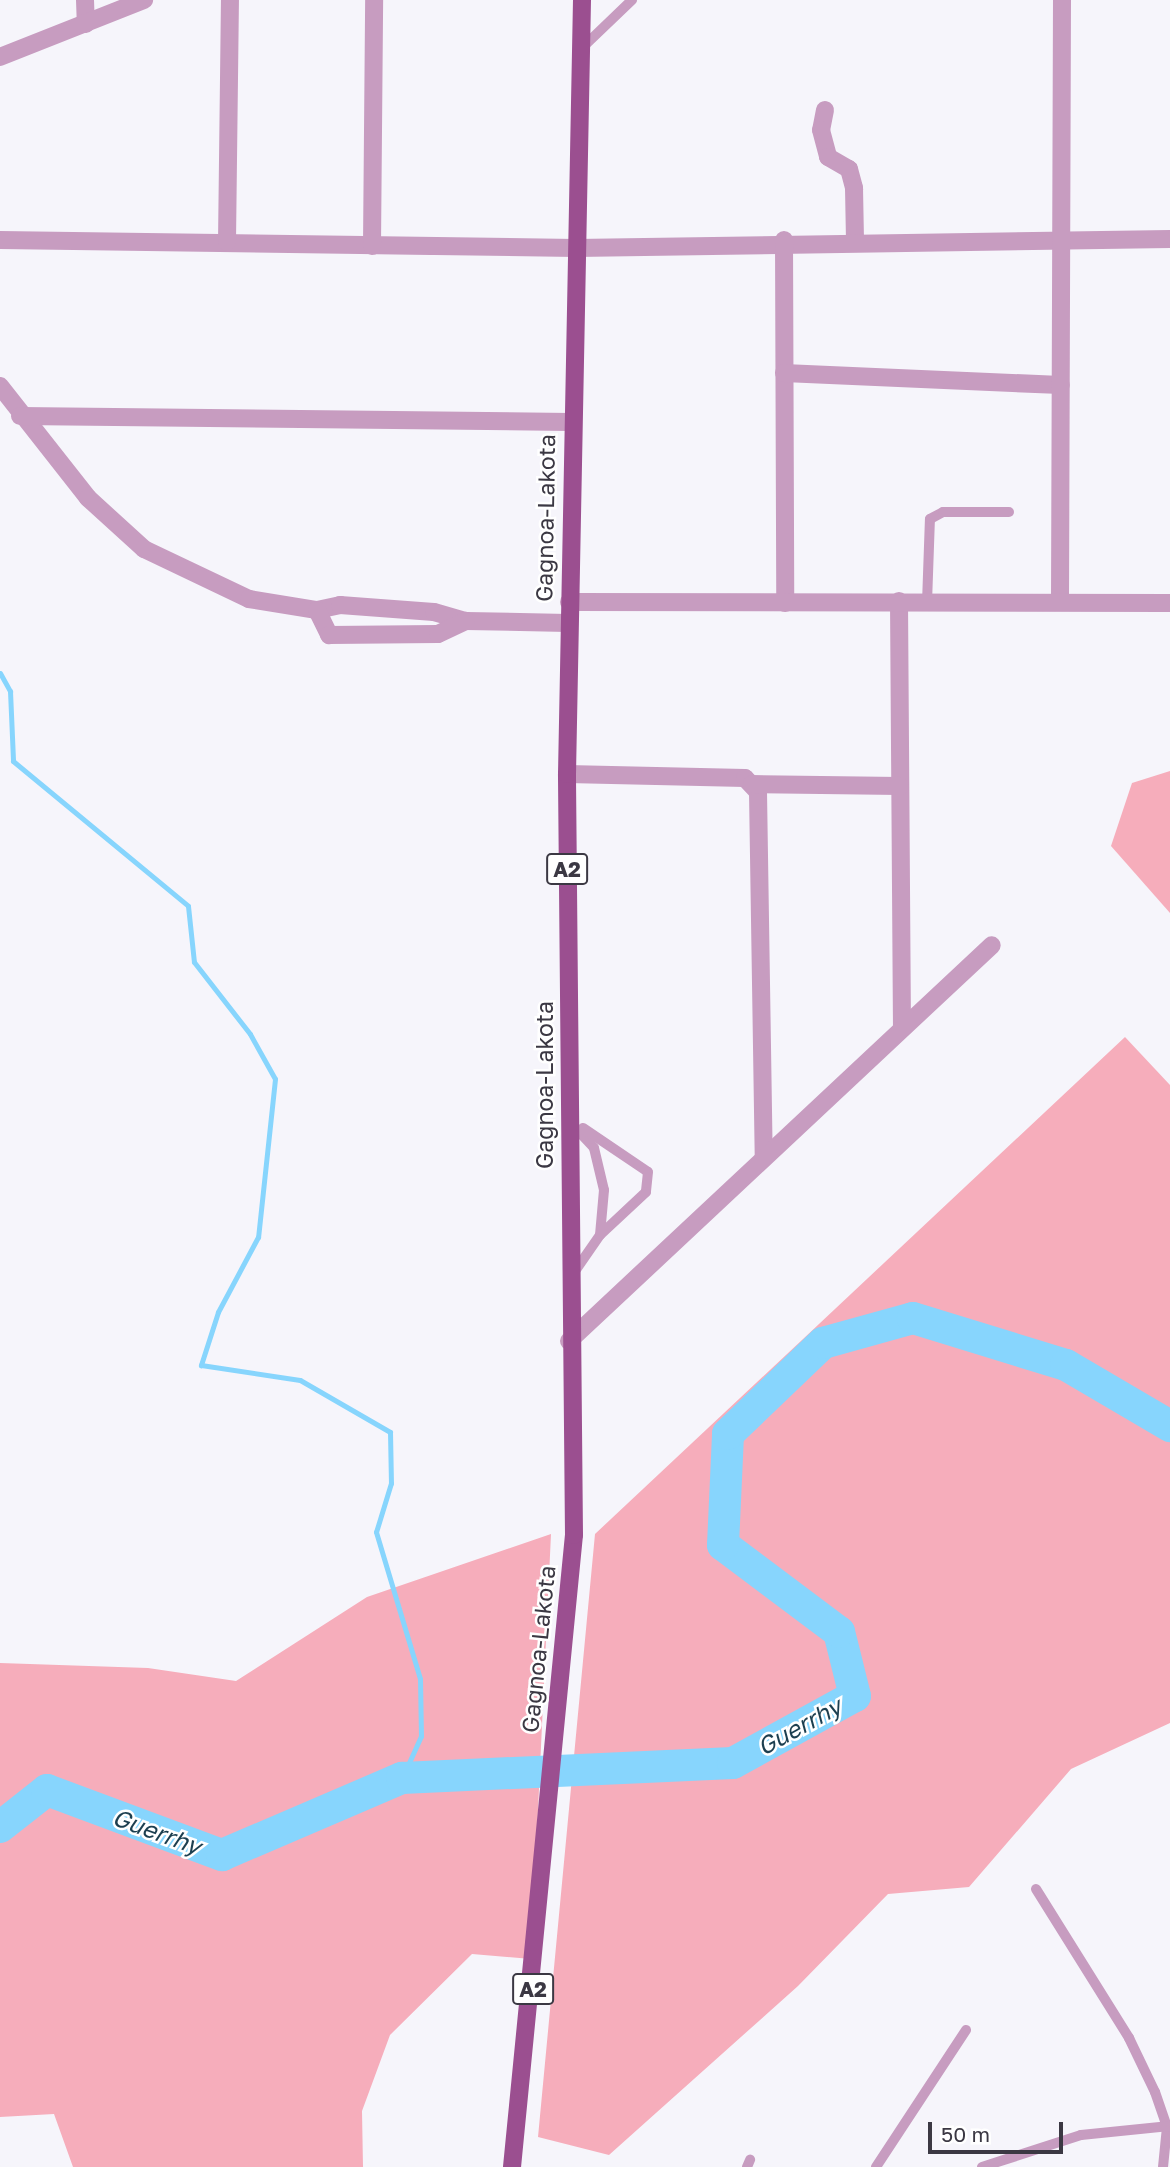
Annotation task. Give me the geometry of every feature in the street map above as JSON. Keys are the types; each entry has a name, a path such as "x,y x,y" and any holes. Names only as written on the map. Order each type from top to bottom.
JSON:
{"main road":[{"name":"Gagnoa-Lakota","path":"512,2167 574,1535 569,1341 567,774 571,422 583,47 582,0"}],"street":[{"path":"85,0 86,24"},
{"path":"0,57 144,0"},
{"path":"228,242 230,0"},
{"path":"372,246 374,0"},
{"path":"1060,601 1062,0"},
{"path":"825,110 821,130 828,157 849,169 854,188 855,240"},
{"path":"0,240 576,248 784,240 1170,239"},
{"path":"784,240 785,603"},
{"path":"784,373 1061,385"},
{"path":"0,386 20,416 88,498 144,550 249,599 317,610 340,605 434,611 466,621 568,622"},
{"path":"20,416 571,422"},
{"path":"899,601 902,1027"},
{"path":"569,603 1170,603"},
{"path":"317,610 329,635 438,634 466,621"},
{"path":"567,774 745,778 758,792 764,1157"},
{"path":"752,784 900,786"},
{"path":"569,1341 992,945"}],"lane":[{"path":"583,47 632,0"},
{"path":"927,603 930,519 943,512 1009,512"},
{"path":"568,1121 585,1133 601,1169 600,1235"},
{"path":"568,1121 637,1158 648,1172 646,1192 600,1235 569,1279"},
{"path":"1036,1889 1129,2038 1168,2127 1163,2167"},
{"path":"876,2167 966,2030"},
{"path":"982,2167 1082,2135 1168,2127"}],"shaded area":[{"path":"1170,771 1170,913 1111,846 1132,783"},
{"path":"1125,1037 1170,1085 1170,1723 1071,1769 969,1887 888,1894 798,1986 609,2155 538,2137 595,1534"},
{"path":"551,1534 531,1959 472,1954 390,2035 362,2111 363,2167 73,2167 54,2114 0,2117 0,1663 148,1668 236,1681 367,1597"}],"waterway":[{"path":"0,673 10,691 13,761 188,906 194,962 250,1034 275,1079 258,1237 218,1312 201,1365 300,1380 390,1432 391,1483 376,1532 420,1679 421,1736 402,1778"},
{"name":"Guerrhy","path":"0,1827 47,1790 222,1855 402,1778 733,1763 855,1696 839,1632 723,1545 728,1434 823,1343 913,1318 1066,1365 1170,1426"}]}
